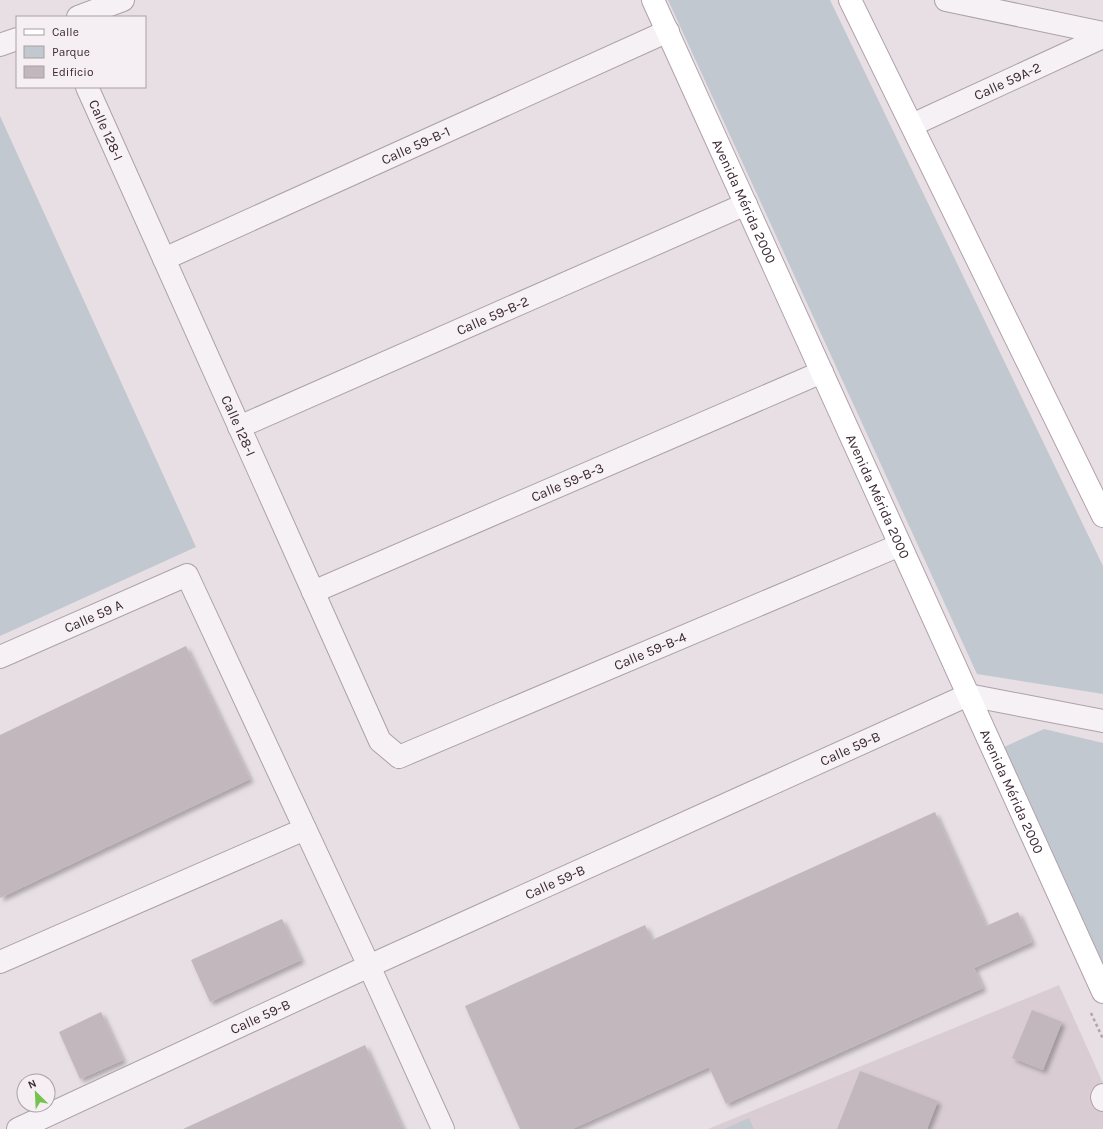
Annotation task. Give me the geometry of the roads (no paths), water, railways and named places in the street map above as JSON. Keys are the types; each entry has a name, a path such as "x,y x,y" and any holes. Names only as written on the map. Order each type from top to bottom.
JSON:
{"main road":[{"name":"Avenida Mérida 2000","path":"653,0 1103,992"},
{"path":"850,0 1103,516"}],"street":[{"path":"81,16 123,0"},
{"path":"946,0 1103,33"},
{"name":"Calle 59-B-1","path":"164,259 668,31"},
{"name":"Calle 59A-2","path":"912,125 1103,37"},
{"name":"Calle 128-I","path":"87,88 380,741 399,756"},
{"name":"Calle 59-B-2","path":"239,427 746,204"},
{"name":"Calle 59-B-3","path":"313,592 822,372"},
{"name":"Calle 59-B-4","path":"399,756 900,545"},
{"name":"Calle 59 A","path":"0,657 187,575 305,829"},
{"path":"968,695 1103,721"},
{"name":"Calle 59-B","path":"18,1129 369,966 968,695"},
{"path":"0,962 305,829 443,1129"},
{"path":"1103,1095 1103,1100"}]}
